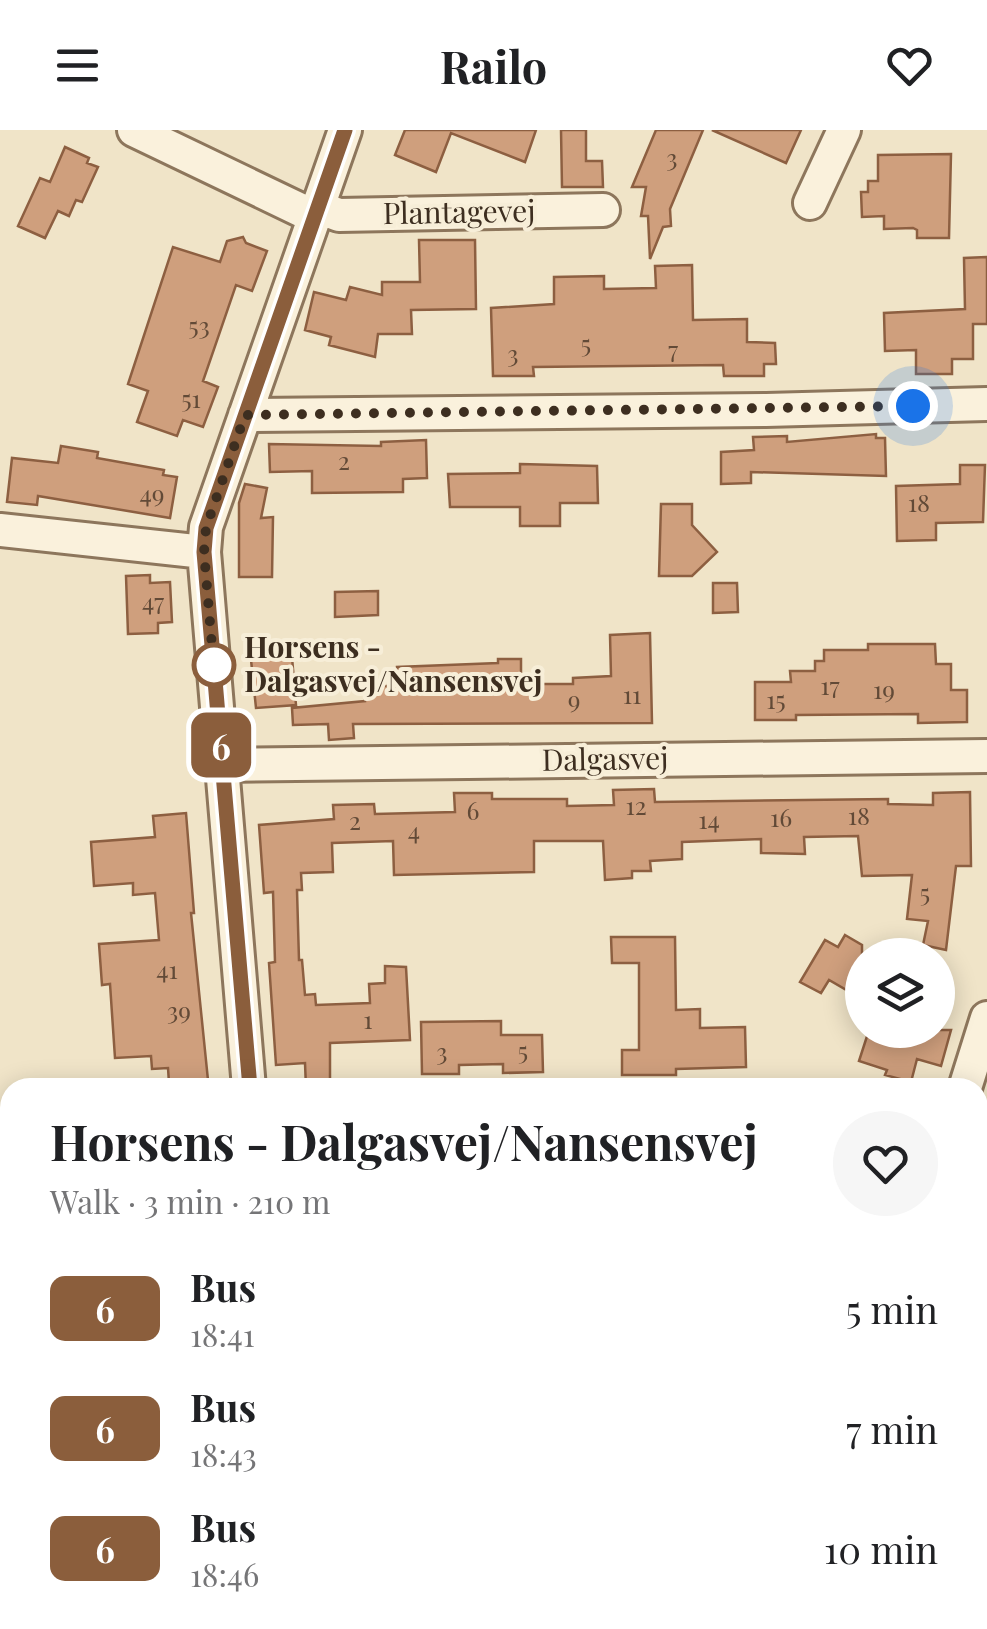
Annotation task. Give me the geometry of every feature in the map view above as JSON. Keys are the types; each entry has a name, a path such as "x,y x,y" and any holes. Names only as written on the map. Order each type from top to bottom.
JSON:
{"street":[{"name":"Plantagevej","path":"134,130 315,211 340,215 603,210"},
{"path":"249,1078 204,552 206,528 345,130"},
{"path":"810,203 844,130"},
{"path":"245,415 987,404"},
{"path":"0,530 204,552"},
{"name":"Dalgasvej","path":"222,766 987,756"},
{"path":"968,1078 987,1018"}],"building":[{"path":"405,130 536,130 525,162 451,133 436,172 395,155"},
{"path":"561,130 586,130 586,161 602,161 603,187 562,187"},
{"path":"656,130 703,130 670,209 671,226 663,227 650,259 648,216 641,216 646,187 632,187"},
{"path":"712,130 801,130 786,163"},
{"path":"65,147 89,158 87,163 98,167 82,202 76,200 69,216 58,211 45,238 18,226 40,178 50,182"},
{"path":"951,154 949,238 917,238 913,228 884,229 884,216 862,217 861,192 868,192 868,181 878,181 878,155"},
{"path":"243,237 246,243 267,251 252,291 236,285 203,381 218,387 203,427 183,420 177,436 137,422 148,391 128,384 173,247 220,262 227,241"},
{"path":"419,240 475,240 476,309 411,310 412,334 378,334 375,357 329,345 331,337 305,330 314,292 346,300 350,287 382,295 382,282 420,282"},
{"path":"987,257 987,324 973,324 973,359 952,359 952,374 916,374 916,350 885,351 884,313 965,309 964,258"},
{"path":"692,265 693,320 747,319 747,342 775,343 776,364 764,364 764,376 724,376 723,365 533,367 534,376 493,376 491,308 554,304 554,277 604,276 604,289 656,288 655,266"},
{"path":"876,434 876,438 885,438 886,476 751,472 751,483 721,484 721,452 754,450 753,437 787,436 787,442"},
{"path":"426,440 427,478 403,479 403,492 312,493 312,471 270,472 269,444 381,446 381,442"},
{"path":"61,446 98,452 97,458 164,470 163,475 177,477 170,518 38,496 37,505 7,502 12,458 58,463"},
{"path":"520,464 597,466 598,503 560,503 560,526 520,526 520,507 450,507 448,474 520,473"},
{"path":"960,465 985,465 983,522 936,523 936,540 897,541 896,486 960,484"},
{"path":"245,484 267,488 261,518 273,517 272,577 239,577 239,503"},
{"path":"661,504 692,504 692,525 717,552 692,576 659,576"},
{"path":"150,575 150,583 170,582 172,622 158,623 158,633 128,634 126,576"},
{"path":"713,583 737,583 738,612 713,613"},
{"path":"378,591 378,615 335,617 335,592"},
{"path":"650,633 652,723 353,724 354,738 329,740 328,724 293,725 292,708 365,701 364,686 398,686 397,667 521,659 521,684 573,684 573,678 611,676 610,635"},
{"path":"868,644 935,644 936,664 951,664 951,690 967,690 967,722 918,723 918,714 796,715 796,720 755,720 755,682 791,682 790,671 815,671 815,661 824,661 824,650 868,650"},
{"path":"292,657 296,705 256,708 251,660"},
{"path":"654,789 655,802 888,799 888,804 933,805 933,793 970,792 971,866 956,866 947,938 924,938 928,921 907,919 912,875 862,876 858,836 804,837 805,854 761,853 761,839 682,842 682,859 650,861 651,871 632,871 632,878 605,880 603,841 534,841 534,872 394,875 393,841 332,843 333,872 301,873 302,890 297,890 299,960 305,995 315,994 316,1005 370,1003 369,984 385,983 385,966 406,967 410,1040 330,1043 330,1078 306,1078 305,1063 276,1065 269,963 275,962 273,892 264,893 259,825 334,819 333,805 374,804 375,814 455,812 454,793 492,793 492,799 567,799 567,806 614,805 613,790"},
{"path":"186,813 191,913 208,1078 169,1078 168,1068 152,1069 151,1056 115,1058 110,984 102,985 99,944 159,940 155,893 133,895 133,883 94,886 91,842 155,837 153,816"},
{"path":"845,935 850,938 845,938 845,989 829,980 821,993 800,982 825,940 838,947"},
{"path":"611,937 675,937 676,1010 700,1009 700,1028 745,1027 746,1067 676,1069 676,1075 622,1075 622,1050 639,1050 639,963 612,963"},
{"path":"501,1021 501,1035 542,1035 543,1072 503,1073 503,1064 459,1065 459,1074 422,1074 421,1022"},
{"path":"863,1048 946,1048 941,1066 917,1059 912,1078 885,1075 887,1070 859,1061"}],"bus line":[{"name":"6","path":"249,1078 204,552 206,528 345,130"}],"place":[{"name":"Horsens - Dalgasvej/Nansensvej","path":"214,665"}],"route":[{"path":"214,665 214,670 204,552 206,528 245,415 913,406"}]}
